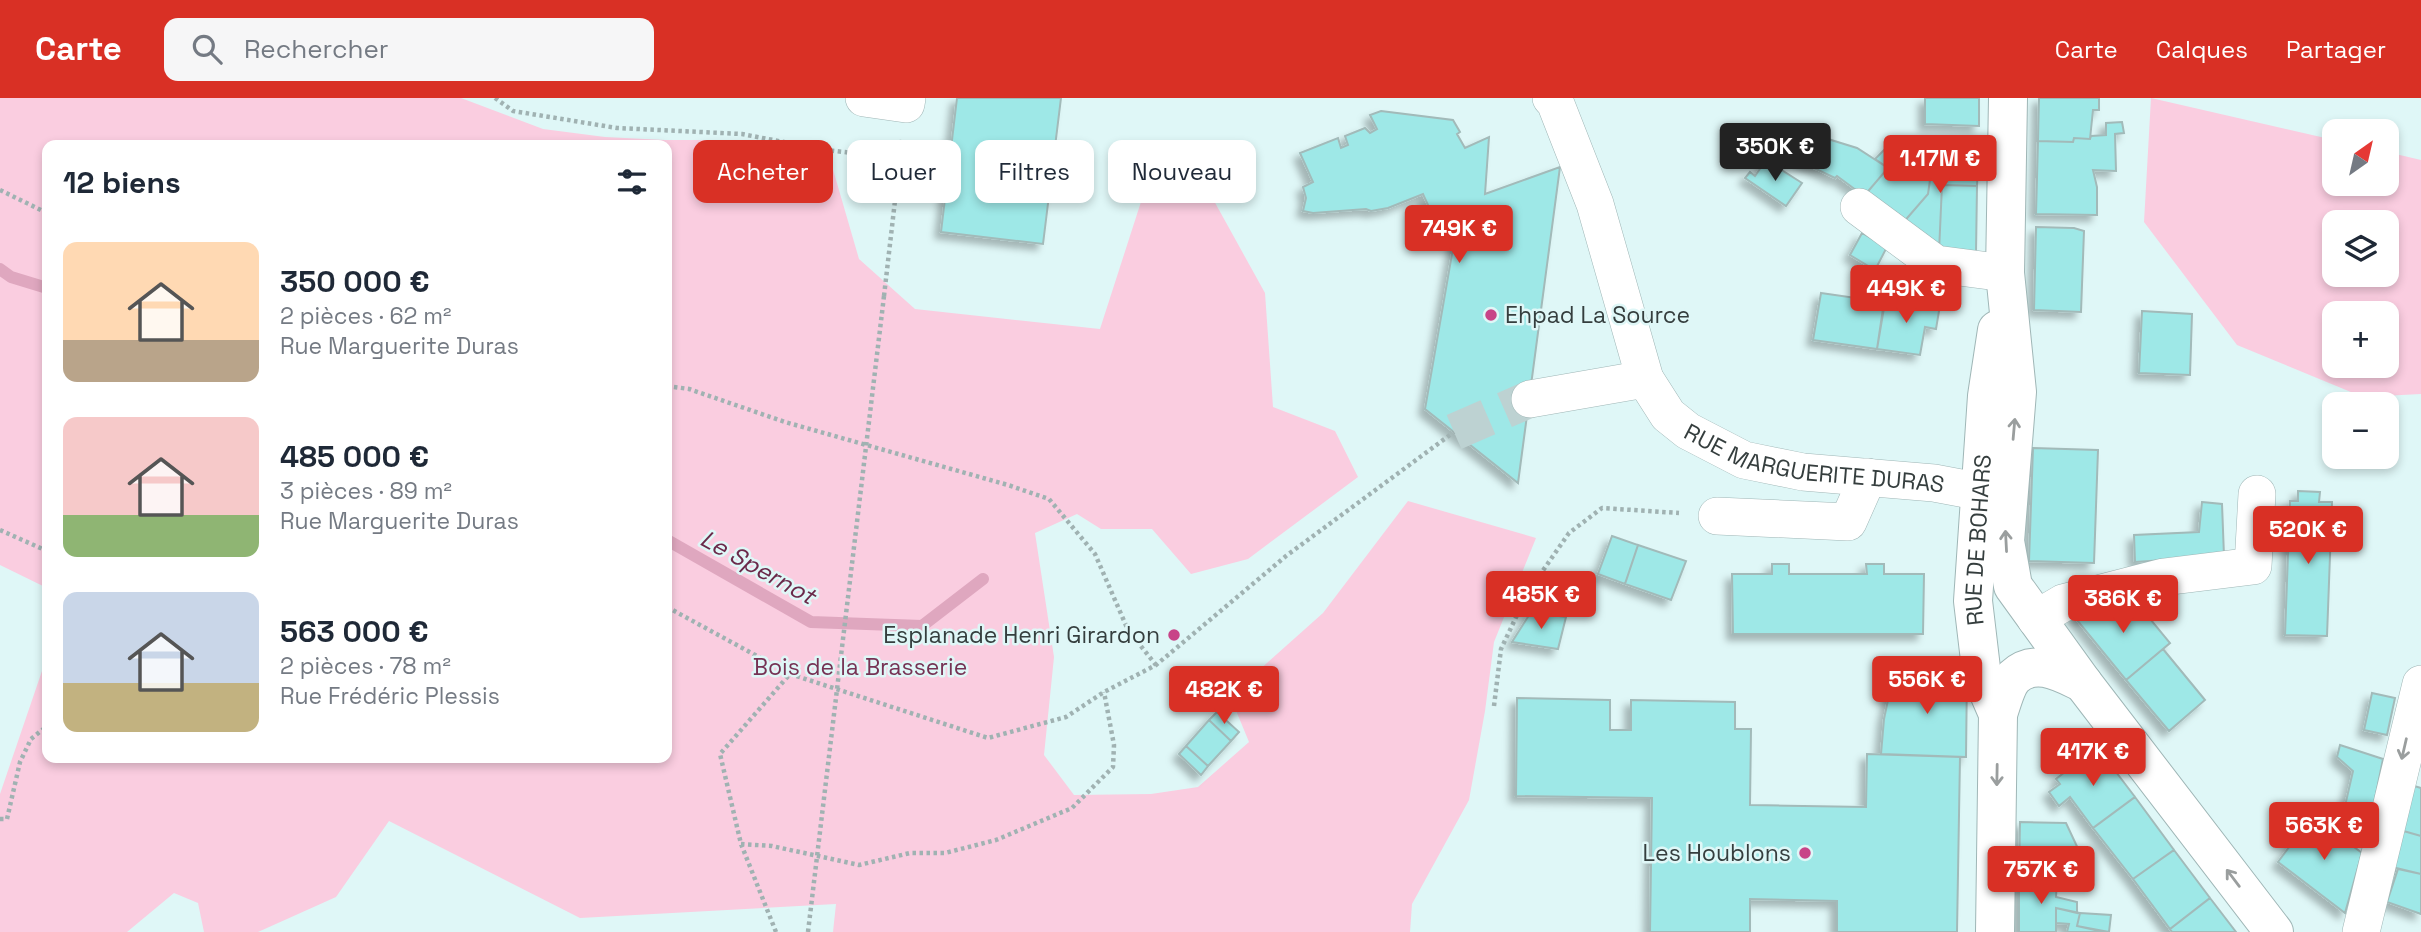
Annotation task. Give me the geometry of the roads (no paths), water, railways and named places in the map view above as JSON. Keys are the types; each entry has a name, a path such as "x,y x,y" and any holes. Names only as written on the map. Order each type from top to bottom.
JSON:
{"main road":[{"name":"RUE DE BOHARS","path":"1995,932 1998,714 1982,677 1973,601 2017,392 2005,273 2008,98"},
{"name":"RUE DE BOHARS","path":"1995,494 2013,586 2083,683 2274,932"},
{"path":"1998,714 2013,678 2028,668 2050,668 2083,683"}],"street":[{"path":"864,98 907,101"},
{"name":"RUE MARGUERITE DURAS","path":"1551,98 1555,102 1595,204 1645,379 1668,415 1688,431 1744,460 1802,472 1867,477 1995,494"},
{"path":"1859,207 1936,264 2005,273"},
{"path":"1530,399 1645,379"},
{"path":"1717,516 1848,522 1867,477"},
{"path":"2036,619 2063,603 2164,577 2253,566 2257,494"},
{"path":"2361,932 2421,684"}],"waterway":[{"name":"Le Spernot","path":"0,269 11,277 42,286"},
{"name":"Le Spernot","path":"672,543 811,622 922,626 983,579"}],"tunnel":[{"path":"1454,432 1530,399"}],"place":[{"name":"Ehpad La Source","path":"1491,315"},
{"name":"Esplanade Henri Girardon","path":"1174,635"},
{"name":"Les Houblons","path":"1805,853"}],"park label":[{"name":"Bois de la Brasserie","path":"860,667"}]}
